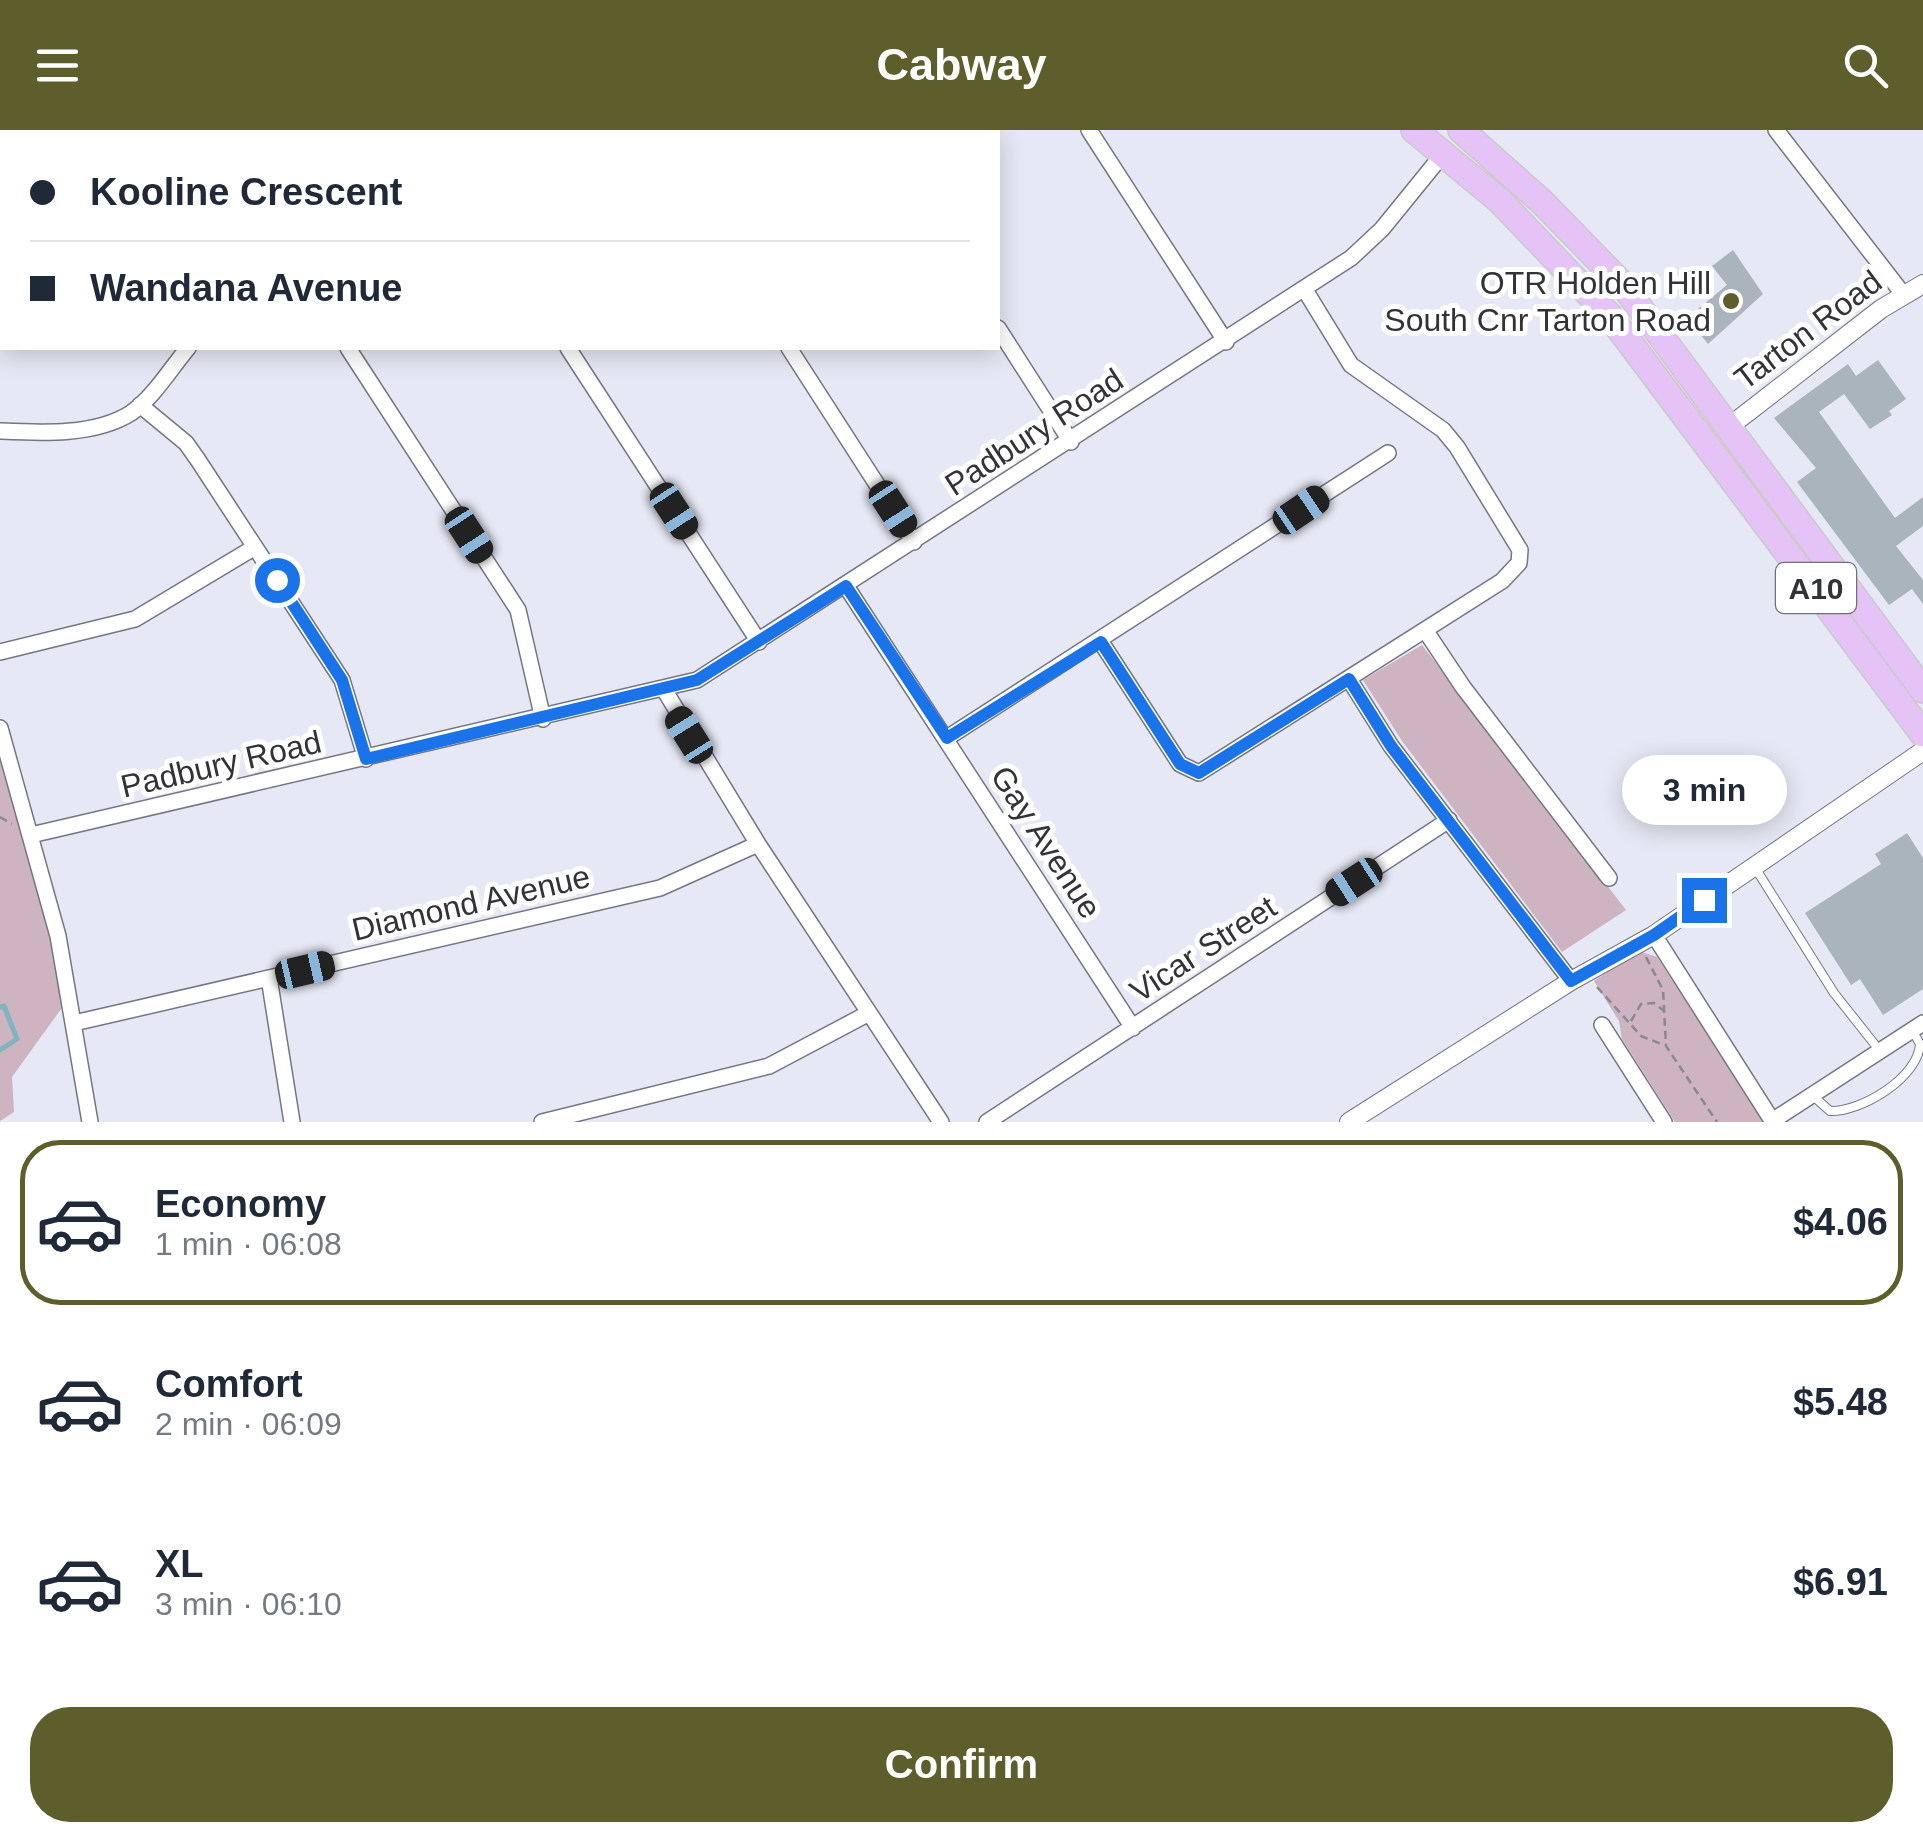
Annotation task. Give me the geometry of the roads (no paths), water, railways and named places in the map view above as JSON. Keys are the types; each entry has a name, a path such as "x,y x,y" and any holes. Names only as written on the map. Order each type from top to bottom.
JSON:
{"highway":[{"name":"A10","path":"1414,130 1441,142 1555,253 1609,315 1923,734"},
{"name":"A10","path":"1460,130 1600,259 1730,426 1923,690"},
{"path":"1441,142 1486,152"},
{"path":"1707,443 1730,426"}],"street":[{"path":"1089,130 1226,342"},
{"path":"1776,130 1903,294"},
{"name":"Padbury Road","path":"31,835 543,720 697,680 1226,342 1367,246 1441,142"},
{"name":"Tarton Road","path":"1730,426 1903,294 1923,284"},
{"path":"1101,642 1180,764 1199,773 1513,573 1520,550 1443,430 1351,365 1305,290"},
{"path":"1000,331 1070,442"},
{"path":"0,431 78,428 117,420 140,405 186,350"},
{"path":"349,350 518,610 543,720"},
{"path":"569,350 759,642"},
{"path":"790,350 914,542"},
{"path":"140,405 186,443 342,680 366,759"},
{"path":"947,738 1388,453"},
{"path":"0,652 135,620 256,547"},
{"name":"Gay Avenue","path":"846,586 1133,1028"},
{"path":"1425,630 1463,687 1609,878"},
{"path":"1349,679 1391,746 1571,981"},
{"path":"666,691 758,844 941,1122"},
{"path":"0,728 58,936 90,1122"},
{"path":"1350,1122 1571,981 1654,935 1923,751"},
{"name":"Vicar Street","path":"987,1122 1449,820"},
{"name":"Diamond Avenue","path":"74,1023 660,888 758,844"},
{"path":"1654,935 1773,1122 1917,1027"},
{"path":"269,978 292,1122"},
{"path":"542,1122 769,1066 869,1013"},
{"path":"1602,1025 1664,1122"}],"lane":[{"path":"1754,866 1834,993 1880,1051"},
{"path":"1812,1096 1830,1110 1870,1098 1915,1062 1920,1044 1917,1027"}],"waterway":[{"path":"0,1007 4,1006 17,1039 0,1050"}],"place":[{"name":"OTR Holden Hill South Cnr Tarton Road","path":"1731,301"}]}
